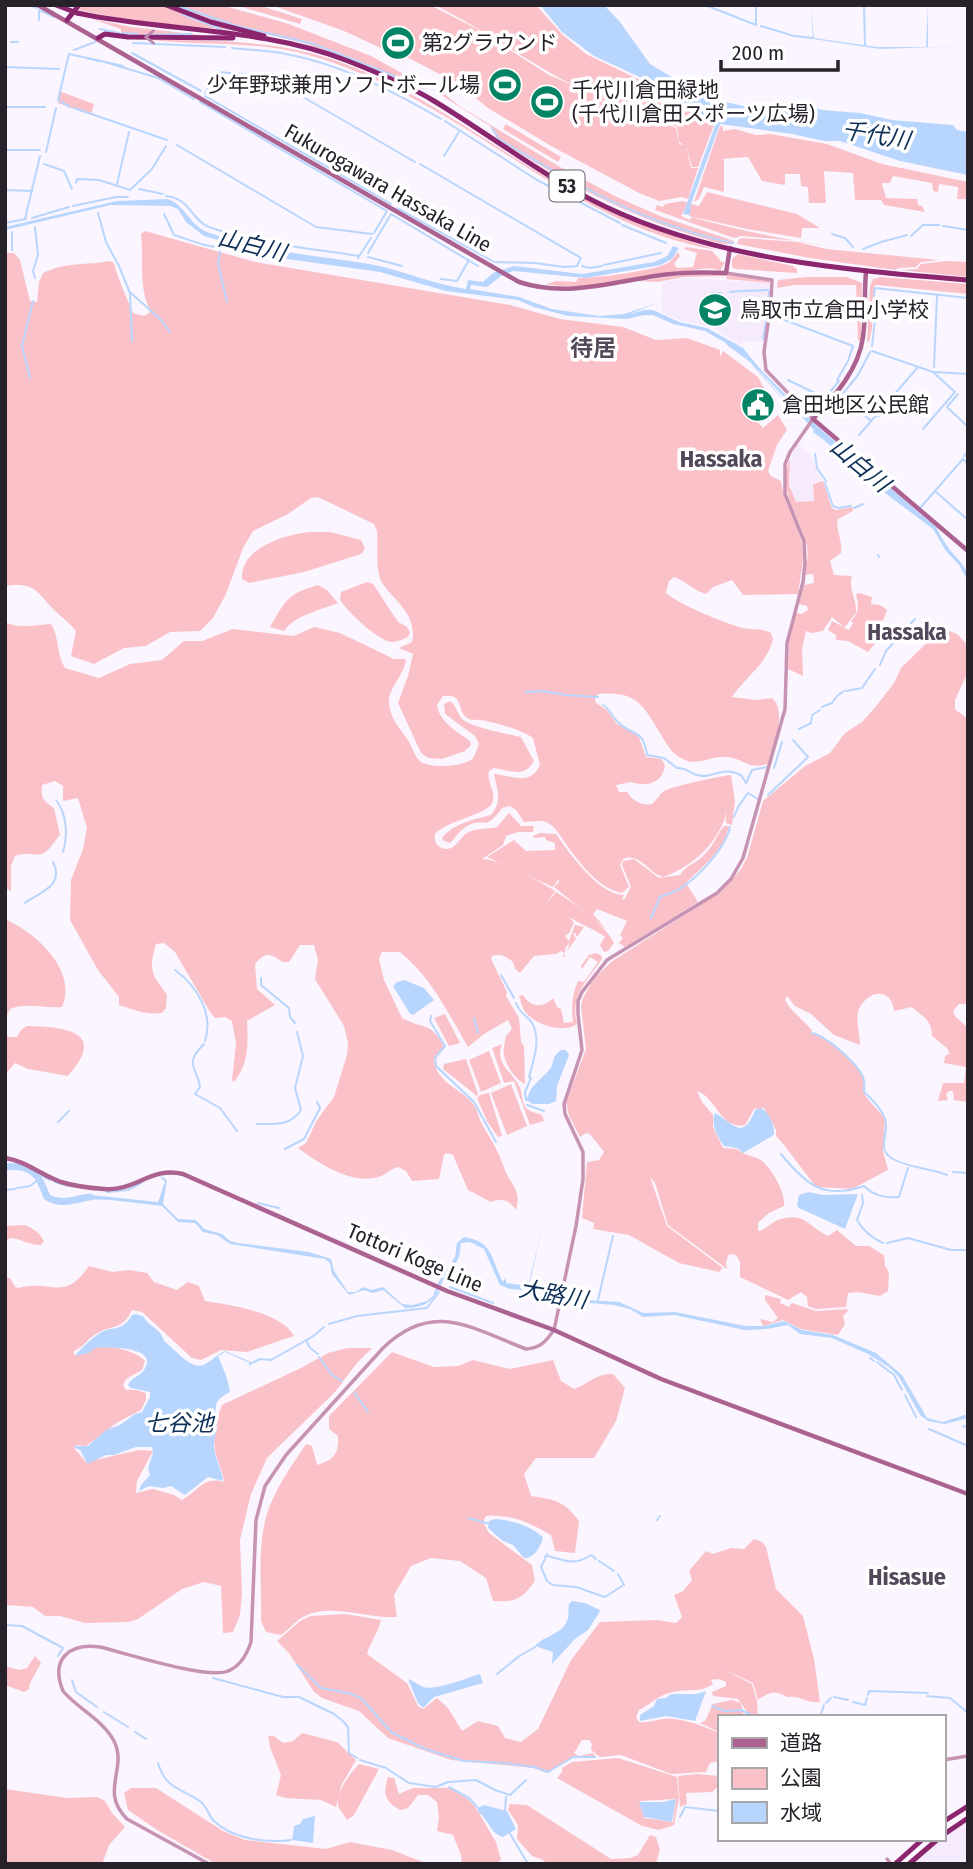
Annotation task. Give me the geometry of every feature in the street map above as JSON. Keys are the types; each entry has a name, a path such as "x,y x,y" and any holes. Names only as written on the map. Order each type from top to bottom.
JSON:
{"highway":[{"name":"53","path":"55,5 77,13 114,20 291,43 348,61 432,100 526,162 607,207 650,225 730,248 866,272 968,280"},
{"path":"66,20 79,5"},
{"path":"166,5 211,22 291,43"},
{"path":"98,38 105,34 128,37 267,40"},
{"path":"945,1821 968,1806"},
{"path":"945,1834 968,1818"},
{"path":"893,1864 921,1841"},
{"path":"909,1864 936,1841"}],"main road":[{"name":"Fukurogawara Hassaka Line","path":"38,5 496,270 531,286 582,289 676,273 726,273"},
{"path":"726,273 730,248"},
{"path":"866,272 864,327 860,350 854,366 842,384 813,420 968,551"},
{"name":"Tottori Koge Line","path":"5,1158 20,1162 61,1182 104,1189 129,1186 159,1172 183,1174 436,1286 554,1330 661,1378 968,1494"}],"street":[{"path":"209,1864 127,1819 118,1810 113,1792 118,1760 115,1743 107,1732 63,1691 58,1673 62,1660 76,1647 85,1645 208,1674 227,1672 243,1660 251,1642 255,1528 265,1486 286,1455 383,1348 398,1334 416,1324 435,1321 455,1322 526,1349 536,1349 543,1345 554,1330 583,1189 583,1152 565,1114 564,1104 582,1049 578,1001 607,960 717,893 731,879 743,858 785,709 787,643 803,582 806,551 785,494 785,464 790,452 813,420 766,370 764,352 772,280 726,273"},
{"path":"945,1760 968,1756"},
{"path":"887,1859 893,1864"}],"shaded area":[{"name":"鳥取市立倉田小学校","path":"685,278 770,283 764,340 744,341 741,345 712,327 682,321 662,313 662,285"},
{"path":"798,444 812,457 822,480 812,483 814,501 796,502 791,490 789,469"},
{"path":"968,1821 968,1864 914,1864 940,1841 945,1841 945,1837"}],"green space":[{"path":"83,5 159,5 231,30 141,22 78,10"},
{"path":"171,5 221,5 286,23 371,56 429,88 422,89 304,43 231,26"},
{"path":"235,5 258,5 302,19 300,24"},
{"name":"千代川倉田緑地 (千代川倉田スポーツ広場)","path":"271,5 430,5 477,29 549,75 586,91 435,5 536,5 562,34 586,54 642,81 671,102 714,125 698,167 692,167 686,145 691,168 698,168 688,199 682,197 659,201 639,193 551,146 488,108 460,85 409,58","holes":["614,103 677,127 679,142 684,145 679,144 676,128"]},
{"path":"92,19 132,27 209,36 121,35 121,29"},
{"path":"151,40 267,45 334,60 423,101 561,186 599,206 718,250 671,239 626,222 543,177 421,102 338,64 310,55 267,47"},
{"path":"59,91 94,104 91,115 58,103"},
{"path":"443,93 461,107 560,167 617,197 660,216 734,241 734,244 718,243 666,226 592,194 498,140 490,126 441,95"},
{"path":"506,124 561,157 558,162 503,129"},
{"path":"720,126 723,131 735,129 756,135 770,134 827,144 882,164 968,182 967,199 957,199 958,187 939,184 938,192 933,191 932,183 893,176 890,183 882,183 886,198 917,199 918,205 922,206 925,212 884,205 881,200 855,200 853,173 824,171 826,203 809,203 808,187 801,186 800,174 785,174 785,185 762,181 748,157 722,159 724,192 704,187 699,199 694,202"},
{"path":"707,192 797,214 820,228 802,228 801,238 689,216 691,204 699,206"},
{"path":"683,201 688,203 681,216 690,220 692,217 796,241 742,236 734,238 655,210 657,205 663,207 665,204"},
{"path":"145,231 255,262 510,305 560,319 623,327 656,340 687,338 720,350 720,357 723,351 758,377 764,388 743,404 763,428 778,415 787,430 777,445 768,471 771,476 781,481 802,544 803,563 798,594 743,595 732,580 713,587 706,594 674,577 669,581 666,593 725,622 771,633 773,639 766,655 732,697 757,700 772,698 777,704 778,730 768,764 751,765 727,757 690,762 677,756 669,748 644,709 631,698 598,694 595,699 617,724 638,735 646,757 662,759 665,766 661,777 652,783 631,782 616,785 619,792 627,792 641,803 652,804 668,789 731,775 735,801 732,825 726,823 725,809 724,820 706,849 691,863 663,877 634,858 623,859 620,865 629,887 622,893 606,887 592,875 550,824 541,821 524,822 510,806 502,808 488,822 467,826 450,843 444,841 442,838 446,833 471,820 491,815 495,810 498,790 494,774 526,778 536,772 540,765 533,738 500,724 469,719 462,712 455,697 443,696 437,705 438,711 449,726 470,741 471,745 465,751 442,759 428,758 421,753 398,703 413,654 399,648 412,642 413,630 406,612 379,575 377,531 374,524 318,497 311,498 288,514 253,531 243,548 226,594 213,618 200,631 170,632 146,646 124,648 94,664 71,656 76,631 33,589 22,585 5,586 5,253 14,253 20,260 30,301 37,302 43,273 69,265 110,261 114,263 133,313 144,316 150,310 144,292 141,234"},
{"path":"739,239 798,242 826,249 939,260 895,270 737,244"},
{"path":"686,247 712,251 725,262 720,271 704,269 599,285 546,284 556,281 576,282 578,278 658,267 668,263 678,252 680,256 674,264 677,268 693,267 697,253 684,249"},
{"path":"738,254 793,266 797,273 735,269 732,267 732,259"},
{"path":"968,262 968,277 900,270 917,269 921,264"},
{"path":"729,274 768,280 770,283 726,279 727,276 639,281 684,275"},
{"path":"847,277 862,283 861,340 858,341 856,285 795,285 777,288 778,280"},
{"path":"881,277 968,284 968,294 876,285 869,342 870,286 873,279"},
{"path":"790,459 789,485 796,502 814,501 813,484 823,481 832,508 836,510 852,507 853,511 838,519 841,553 830,561 834,575 852,576 856,613 844,628 849,630 857,612 856,594 872,597 871,604 880,605 887,610 879,632 882,635 868,652 848,641 836,640 836,635 828,630 832,621 844,627 832,617 823,631 806,631 802,649 803,676 788,669 789,641 796,613 802,614 808,610 807,606 799,604 804,585 814,583 813,574 805,575 807,546 787,491 786,470"},
{"path":"309,532 330,532 361,540 365,549 361,554 304,572 249,583 242,579 243,568 256,551 276,540"},
{"path":"367,582 373,584 398,622 406,626 410,632 408,637 392,642 379,637 340,600 341,592"},
{"path":"318,585 327,590 338,603 301,617 284,631 270,627 288,599"},
{"path":"5,622 21,626 51,624 65,668 99,678 130,664 162,660 184,641 202,641 233,629 294,636 314,627 340,633 394,659 406,659 389,698 390,710 416,757 424,764 461,764 472,759 476,752 479,744 475,736 445,714 444,704 450,701 466,722 521,737 534,761 530,767 521,772 494,768 489,771 492,803 483,811 441,829 435,834 436,842 442,848 451,848 469,832 497,827 509,813 521,826 534,826 533,832 518,832 506,836 503,845 482,859 509,866 555,891 546,904 556,892 596,921 614,943 604,952 600,945 605,937 569,917 574,923 565,936 569,941 575,925 584,927 577,937 573,933 576,939 567,951 570,942 566,947 564,955 567,958 563,956 561,951 534,956 520,973 513,962 501,955 492,956 507,992 506,996 519,1018 521,1042 524,1046 525,1084 506,1063 506,1036 512,1029 508,1020 468,1047 438,996 411,962 400,952 382,952 379,959 384,980 402,1018 430,1029 444,1046 435,1056 438,1072 475,1107 515,1189 518,1198 516,1210 505,1201 491,1202 468,1190 453,1155 446,1153 439,1179 412,1181 406,1171 398,1167 381,1176 357,1178 325,1166 298,1148 306,1143 317,1120 334,1097 348,1043 344,1026 315,979 318,960 314,945 300,945 289,962 266,955 255,964 257,989 275,1005 247,1021 245,1061 234,1082 232,1080 236,1044 232,1021 225,1017 215,1018 175,952 164,943 156,944 152,966 155,977 167,995 166,1008 162,1013 151,1013 119,1005 119,997 98,970 70,920 71,880 83,849 87,828 78,798 63,801 63,786 55,781 42,785 42,793 45,801 54,808 60,835 44,853 15,856 11,866 11,891 5,888"},
{"path":"947,630 957,634 968,645 968,672 955,700 955,709 968,719 968,1004 959,1004 953,1011 968,1028 968,1102 954,1100 953,1091 946,1094 948,1100 938,1101 943,1083 964,1083 966,1067 944,1063 945,1056 949,1054 948,1049 932,1036 929,1022 912,1007 894,1011 892,1002 883,994 871,996 861,1005 857,1020 860,1045 834,1035 811,1014 795,1006 787,996 785,1000 812,1030 811,1033 840,1050 853,1063 863,1078 864,1093 885,1120 883,1151 888,1170 852,1189 816,1187 776,1136 776,1130 764,1108 754,1109 745,1125 737,1125 724,1118 704,1095 697,1091 713,1115 713,1127 723,1148 737,1149 762,1161 781,1188 784,1206 769,1213 758,1223 758,1231 778,1220 794,1217 828,1236 837,1230 856,1246 869,1246 884,1255 885,1266 889,1272 888,1291 880,1296 848,1293 846,1307 816,1309 808,1306 807,1297 801,1292 788,1300 740,1277 740,1262 736,1255 729,1254 727,1269 668,1225 655,1183 650,1177 667,1226 723,1268 719,1272 679,1263 629,1235 593,1229 594,1223 582,1218 587,1162 599,1160 604,1152 590,1134 586,1133 580,1137 569,1116 566,1102 586,1049 581,1006 594,979 611,962 722,891 747,858 763,801 805,766 830,753 845,733 862,722 877,705 894,683 901,668 937,633"},
{"path":"724,826 729,826 718,851 686,883 698,902 625,947 619,943 627,921 597,909 593,914 606,929 554,887 559,879 553,887 487,857 514,840 526,851 555,850 555,843 545,837 533,836 540,833 556,834 595,881 614,893 624,895 624,900 631,887 622,865 623,861 634,859 659,878 680,875 706,853"},
{"path":"5,919 29,933 51,954 64,980 62,1007 16,1007 10,1009 5,1020"},
{"path":"589,955 601,955 602,959 578,996 575,1014 577,1024 565,1028 550,1027 525,1012 519,996 523,995 529,1002 537,1005 545,1004 553,998 561,1009 564,1023 573,1022 572,1001 578,981 584,982 598,962 590,957 582,969 581,966"},
{"path":"445,1014 460,1043 449,1046 434,1018"},
{"path":"27,1026 67,1030 83,1040 84,1049 79,1061 68,1076 28,1069 15,1063 5,1075 5,1034 17,1037"},
{"path":"502,1044 502,1063 517,1082 525,1107 542,1115 544,1121 530,1125 514,1081 504,1083 492,1048"},
{"path":"489,1051 501,1083 481,1092 469,1060"},
{"path":"466,1059 477,1096 443,1069 444,1064"},
{"path":"511,1084 527,1126 507,1135 491,1093"},
{"path":"489,1093 502,1136 498,1137 487,1121 477,1098"},
{"path":"25,1225 40,1235 44,1241 41,1245 11,1238 5,1241 5,1226"},
{"path":"89,1266 112,1272 129,1270 147,1273 154,1282 177,1290 188,1282 199,1286 205,1301 267,1315 288,1328 294,1336 247,1352 221,1350 201,1360 192,1358 142,1312 132,1310 120,1324 96,1334 74,1351 74,1355 95,1346 110,1347 135,1354 145,1361 142,1370 126,1379 123,1385 126,1390 146,1393 141,1410 118,1422 86,1446 76,1445 74,1448 86,1462 139,1450 153,1451 137,1481 136,1493 153,1489 182,1500 206,1483 224,1482 214,1443 216,1423 222,1405 328,1353 348,1348 372,1348 335,1392 267,1458 251,1494 240,1540 242,1594 240,1615 233,1632 223,1633 221,1586 204,1582 182,1589 138,1619 129,1622 85,1623 60,1616 45,1616 33,1607 5,1605 5,1277 10,1278 18,1288 64,1287 72,1284"},
{"path":"765,1295 781,1299 780,1303 789,1307 792,1303 816,1311 847,1309 843,1316 845,1324 838,1335 801,1329 783,1320 763,1326 760,1319 773,1322 778,1318 765,1300"},
{"path":"392,1352 434,1367 458,1366 473,1360 510,1369 553,1360 561,1381 574,1389 597,1377 613,1374 625,1388 616,1421 594,1458 536,1458 524,1474 531,1496 558,1502 579,1521 575,1553 555,1551 551,1535 528,1523 504,1516 486,1516 483,1522 489,1533 532,1565 535,1581 517,1599 493,1601 486,1578 460,1561 431,1558 411,1566 394,1595 397,1617 325,1611 303,1617 281,1635 266,1632 261,1621 261,1555 263,1530 274,1497 306,1444 312,1446 317,1465 328,1461 334,1455 338,1447 338,1436 329,1429 329,1416"},
{"path":"754,1539 762,1542 766,1547 776,1589 803,1616 814,1659 820,1702 787,1697 776,1692 758,1700 753,1683 721,1668 752,1684 758,1715 747,1712 738,1699 713,1696 712,1692 726,1686 726,1682 718,1679 711,1680 713,1684 703,1689 667,1694 639,1710 636,1717 639,1722 676,1719 718,1733 718,1761 710,1763 706,1772 671,1774 621,1755 600,1757 591,1750 592,1744 589,1740 582,1740 574,1753 579,1756 593,1753 596,1757 572,1758 547,1773 534,1768 451,1760 388,1738 359,1711 322,1698 314,1692 289,1653 277,1641 300,1621 311,1616 345,1614 381,1620 367,1654 407,1683 418,1706 423,1709 437,1698 448,1708 462,1731 478,1721 498,1726 505,1738 521,1742 538,1729 571,1660 600,1622 657,1620 676,1623 682,1617 674,1595 683,1591 692,1580 689,1571 706,1551 713,1554 731,1548 744,1549"},
{"path":"35,1656 41,1663 29,1689 24,1692 5,1685 5,1666 19,1670 27,1668"},
{"path":"732,1700 741,1703 744,1715 718,1715 718,1732 700,1723 705,1721 713,1704"},
{"path":"302,1733 337,1742 356,1760 341,1786 336,1807 321,1800 276,1795 281,1775 268,1736 274,1736 283,1743 293,1741"},
{"path":"618,1758 677,1777 679,1798 674,1825 659,1830 642,1826 557,1778 562,1768 572,1762","holes":["676,1799 673,1822 644,1818 640,1801"]},
{"path":"359,1764 379,1769 354,1815 347,1820 339,1807 339,1794"},
{"path":"678,1776 718,1776 718,1787 712,1792 686,1793 687,1804 680,1807"},
{"path":"388,1777 394,1778 399,1794 413,1788 449,1788 465,1797 474,1805 496,1842 501,1860 495,1864 462,1864 453,1835 437,1831 437,1802 428,1795 418,1795 408,1808 400,1810 386,1797"},
{"path":"131,1788 156,1788 223,1831 245,1840 326,1849 350,1842 392,1850 428,1864 216,1864 128,1810 124,1793"},
{"path":"5,1789 67,1798 97,1797 105,1801 125,1827 109,1845 102,1864 5,1864"},
{"path":"510,1804 527,1805 611,1859 638,1855 650,1835 656,1837 660,1850 656,1864 546,1864 532,1856 517,1839 518,1825 508,1810"}],"water":[{"name":"千代川","path":"540,5 604,5 620,22 650,64 687,86 720,101 759,109 791,111 812,106 822,110 860,113 892,120 953,125 957,130 968,132 968,175 900,161 840,141 824,141 720,124 691,204 690,215 683,214 716,123 707,116 683,107 644,79 594,56 562,32"},
{"path":"811,5 814,38 877,47 926,47 928,5 928,47 968,46 880,49 813,39"},
{"name":"山白川","path":"167,199 178,205 201,229 227,239 267,249 369,264 466,289 468,280 483,282 493,273 514,266 582,274 654,262 667,256 673,246 679,248 672,259 661,265 586,278 513,271 487,287 471,285 470,289 519,297 552,309 599,316 624,314 660,302 627,315 653,310 679,322 707,328 743,348 818,427 936,527 946,545 964,566 968,581 933,529 857,472 813,432 755,366 804,424 750,362 705,331 673,324 653,315 627,319 568,316 518,300 446,291 380,272 280,258 204,236 186,222 178,209 171,206 111,205 5,230 5,227 117,201"},
{"path":"404,980 424,988 434,1000 413,1015 393,986"},
{"path":"566,1050 569,1055 557,1086 556,1101 549,1104 532,1104 527,1100 530,1091 549,1070 555,1055"},
{"path":"761,1108 771,1120 774,1135 743,1153 737,1148 724,1146 714,1126 715,1113 732,1125 742,1128 751,1120 755,1110"},
{"path":"159,1175 167,1180 163,1204 178,1219 196,1220 204,1229 222,1234 230,1241 309,1252 331,1259 334,1271 348,1292 356,1292 363,1287 371,1290 383,1287 402,1304 413,1305 433,1296 455,1257 457,1243 464,1237 474,1239 487,1247 503,1282 506,1277 506,1283 528,1286 543,1224 529,1286 573,1299 619,1302 644,1313 675,1312 746,1326 763,1326 784,1321 802,1330 833,1335 876,1353 902,1375 927,1418 943,1422 968,1414 968,1418 945,1424 928,1421 920,1415 899,1377 889,1367 832,1338 800,1334 788,1325 745,1330 674,1315 643,1317 630,1309 614,1305 555,1300 538,1291 510,1289 500,1285 484,1249 470,1242 461,1243 457,1262 431,1300 421,1306 405,1308 383,1290 373,1293 364,1290 349,1295 332,1274 330,1263 325,1259 230,1244 217,1235 203,1232 195,1223 178,1222 162,1206 81,1197 91,1195 158,1202 165,1182"},
{"path":"809,1192 823,1195 858,1194 845,1229 799,1208 799,1195"},
{"name":"七谷池","path":"136,1314 144,1317 161,1334 164,1341 190,1363 201,1366 225,1351 251,1362 248,1372 250,1363 225,1352 218,1356 230,1392 217,1402 216,1409 214,1448 223,1481 208,1477 185,1495 171,1486 149,1486 139,1491 150,1475 148,1468 153,1453 152,1447 136,1447 106,1455 90,1463 87,1463 80,1450 75,1448 88,1446 106,1430 142,1412 150,1397 150,1392 128,1385 144,1370 147,1362 145,1356 139,1352 120,1348 95,1348 89,1353 75,1356 97,1335 125,1324"},
{"path":"495,1519 521,1524 538,1533 543,1537 537,1551 524,1558 513,1545 503,1541 488,1528 489,1521"},
{"path":"572,1601 600,1610 588,1630 575,1639 552,1664 553,1652 535,1646 564,1626"},
{"path":"480,1674 483,1683 434,1697 423,1708 418,1703 408,1679 428,1688"},
{"path":"706,1691 695,1721 666,1716 640,1721 640,1715 654,1706 657,1699 671,1694 696,1694"},
{"path":"676,1799 672,1822 644,1817 639,1802 663,1802"},
{"path":"484,1805 507,1811 516,1829 503,1837 495,1833 478,1812 478,1808"},
{"path":"315,1816 313,1843 292,1840 294,1826 300,1824 303,1819"}],"waterway":[{"path":"29,5 37,8"},
{"path":"175,5 237,26 314,44 424,88"},
{"path":"705,5 756,25"},
{"path":"756,5 756,25"},
{"path":"864,5 865,45"},
{"path":"39,20 39,10 54,17"},
{"path":"182,14 221,29"},
{"path":"761,26 794,36 813,38"},
{"path":"100,29 119,33"},
{"path":"122,33 138,34"},
{"path":"144,35 191,34"},
{"path":"11,42 18,42"},
{"path":"74,50 95,42"},
{"path":"133,43 225,47"},
{"path":"232,48 281,53 323,63 384,88 441,119"},
{"path":"132,53 201,91"},
{"path":"70,107 58,100 69,54 123,66"},
{"path":"87,58 99,61"},
{"path":"105,62 158,78 194,99"},
{"path":"5,67 59,69"},
{"path":"205,93 217,72 267,76 415,162"},
{"path":"205,96 391,204"},
{"path":"200,102 387,211 374,233"},
{"path":"5,107 45,107"},
{"path":"46,152 56,108"},
{"path":"74,108 167,140"},
{"path":"445,121 537,180 620,223"},
{"path":"492,128 499,139 611,201 671,225 733,243"},
{"path":"117,184 129,132"},
{"path":"444,156 459,132"},
{"path":"177,145 316,227 372,234"},
{"path":"76,183 77,179 99,180 130,190 152,169 166,146"},
{"path":"5,150 40,150"},
{"path":"25,219 40,156"},
{"path":"44,164 64,171 72,189"},
{"path":"397,208 494,262 577,266 581,258 420,164"},
{"path":"139,189 163,194"},
{"path":"5,190 32,191"},
{"name":"山白川","path":"166,196 181,201 203,224 227,233 359,256"},
{"path":"73,206 128,197"},
{"path":"32,218 69,207"},
{"path":"98,213 106,242 130,293 132,341"},
{"name":"山白川","path":"164,214 174,235 200,244 216,247 219,244"},
{"path":"368,253 391,214 478,266"},
{"path":"5,223 26,219"},
{"path":"622,225 666,243"},
{"path":"911,236 923,225 939,225"},
{"path":"943,226 968,230"},
{"path":"35,227 38,255 33,271 35,278"},
{"path":"12,232 12,250"},
{"path":"832,234 845,238 853,247"},
{"path":"863,249 907,235"},
{"path":"358,258 371,238"},
{"name":"山白川","path":"221,246 218,263 227,302"},
{"path":"604,265 661,253"},
{"path":"368,257 402,266"},
{"path":"441,279 457,281 469,260"},
{"path":"582,266 602,266"},
{"path":"872,346 877,303 874,297 875,288 968,298"},
{"path":"743,291 768,290"},
{"path":"730,292 741,291"},
{"path":"767,313 769,292"},
{"path":"131,293 160,319 170,332"},
{"path":"712,293 721,293"},
{"path":"934,367 937,296"},
{"path":"30,378 22,346 33,301"},
{"path":"774,316 853,346 837,380 839,381 815,410 807,410"},
{"path":"763,339 767,317"},
{"path":"872,351 933,372 968,374"},
{"path":"833,406 858,375 870,352"},
{"name":"山白川","path":"859,435 918,367"},
{"path":"923,429 955,392 934,373"},
{"path":"788,380 825,398"},
{"path":"958,394 947,407 968,427"},
{"path":"842,395 870,420"},
{"path":"877,416 896,412 906,417"},
{"path":"964,456 968,452"},
{"name":"山白川","path":"815,454 817,468 826,481"},
{"path":"921,507 963,459 968,464"},
{"path":"825,483 833,506 851,506"},
{"path":"936,492 968,520"},
{"path":"854,508 863,504"},
{"path":"880,665 886,651 915,619"},
{"path":"846,691 862,688 875,669"},
{"path":"526,692 543,691 598,697"},
{"path":"822,707 832,703 844,691"},
{"path":"603,705 623,727 640,736 647,755 664,758 677,768 702,776 734,772 741,775 746,783 752,770 767,767"},
{"path":"799,729 811,723 812,715 820,710"},
{"path":"768,795 808,757 793,740"},
{"path":"774,768 782,742"},
{"path":"734,817 748,793 758,799"},
{"path":"56,800 66,825 63,852"},
{"path":"651,918 660,897 688,883 715,856 730,827"},
{"path":"25,903 53,883 56,877 53,862"},
{"path":"175,970 197,992 202,1001 207,1021 205,1041"},
{"path":"501,975 514,998"},
{"path":"261,978 261,985 289,1008 290,1017 295,1023"},
{"path":"516,1003 532,1022 536,1038 536,1051 529,1077 531,1078 525,1092 526,1100 528,1099"},
{"path":"431,1016 430,1021 445,1046 435,1058 436,1066 474,1102 496,1142"},
{"path":"474,1018 478,1033"},
{"path":"257,1124 287,1121 301,1110 295,1088 303,1056 297,1032"},
{"path":"812,1033 842,1052 862,1075 864,1092 878,1106 885,1120 885,1152 893,1159 906,1164 947,1175"},
{"path":"204,1044 193,1061 200,1087 195,1094 220,1108 237,1131"},
{"path":"285,1149 304,1139 320,1108 317,1102"},
{"path":"527,1105 544,1111"},
{"path":"58,1122 69,1111"},
{"path":"781,1154 799,1174 817,1187 838,1191 864,1186 880,1196 889,1197 899,1197 908,1168"},
{"name":"大路川","path":"5,1167 22,1167 34,1173 47,1197 52,1200 68,1201 90,1197"},
{"name":"大路川","path":"27,1168 42,1176"},
{"path":"953,1172 968,1173"},
{"path":"44,1177 50,1180"},
{"path":"17,1188 30,1186 38,1180"},
{"path":"55,1182 68,1186"},
{"path":"107,1192 128,1190 141,1183"},
{"path":"5,1190 15,1189"},
{"path":"862,1195 863,1203 857,1220 868,1234 883,1243"},
{"path":"258,1203 279,1208"},
{"path":"598,1300 613,1236"},
{"path":"887,1243 908,1238 951,1250 968,1250"},
{"path":"450,1287 493,1303"},
{"path":"329,1324 357,1316 427,1308 439,1292"},
{"path":"250,1364 260,1359 271,1360 312,1337 324,1327"},
{"path":"307,1342 318,1354"},
{"path":"319,1357 332,1375 342,1381"},
{"path":"870,1358 874,1361"},
{"path":"877,1362 894,1375 902,1390"},
{"path":"354,1392 368,1412"},
{"path":"905,1395 916,1417"},
{"path":"963,1427 968,1425"},
{"path":"929,1429 968,1446"},
{"path":"468,1518 490,1524"},
{"path":"547,1554 570,1562 591,1555 596,1559"},
{"path":"545,1556 541,1567 547,1581 553,1585 576,1587 605,1597 622,1586"},
{"path":"599,1561 614,1571"},
{"path":"618,1574 624,1585"},
{"path":"5,1625 22,1626 63,1648 58,1656"},
{"path":"497,1674 535,1647"},
{"path":"297,1665 321,1688 352,1694 362,1699 391,1732 425,1749 464,1761 504,1763 548,1772 573,1757 595,1757"},
{"path":"213,1678 283,1697 299,1697 334,1714 348,1727 349,1753 357,1758"},
{"path":"72,1680 76,1692 97,1707"},
{"path":"868,1695 869,1691 928,1693"},
{"path":"927,1696 950,1698 967,1712"},
{"path":"834,1697 848,1700"},
{"path":"826,1703 831,1698"},
{"path":"853,1702 865,1705 867,1698"},
{"path":"821,1715 824,1705"},
{"path":"712,1706 725,1711 741,1710 752,1715"},
{"path":"104,1712 128,1727"},
{"path":"135,1732 146,1739"},
{"path":"360,1760 386,1768 409,1783 436,1787 448,1782 476,1780 510,1795 526,1780"},
{"path":"158,1763 170,1784 201,1802 213,1820 229,1832 260,1840 291,1840"},
{"path":"449,1787 469,1798 478,1808"},
{"path":"505,1810 506,1797"},
{"path":"680,1817 685,1807 718,1811"},
{"path":"509,1832 528,1864"}],"place":[{"name":"第2グラウンド","path":"398,43"},
{"name":"少年野球兼用ソフトボール場","path":"505,85"},
{"name":"千代川倉田緑地 (千代川倉田スポーツ広場)","path":"547,102"},
{"name":"鳥取市立倉田小学校","path":"715,310"},
{"name":"倉田地区公民館","path":"758,405"}],"district":[{"name":"待居","path":"593,348"},
{"name":"Hassaka","path":"721,459"},
{"name":"Hassaka","path":"907,632"},
{"name":"Hisasue","path":"907,1577"}]}
